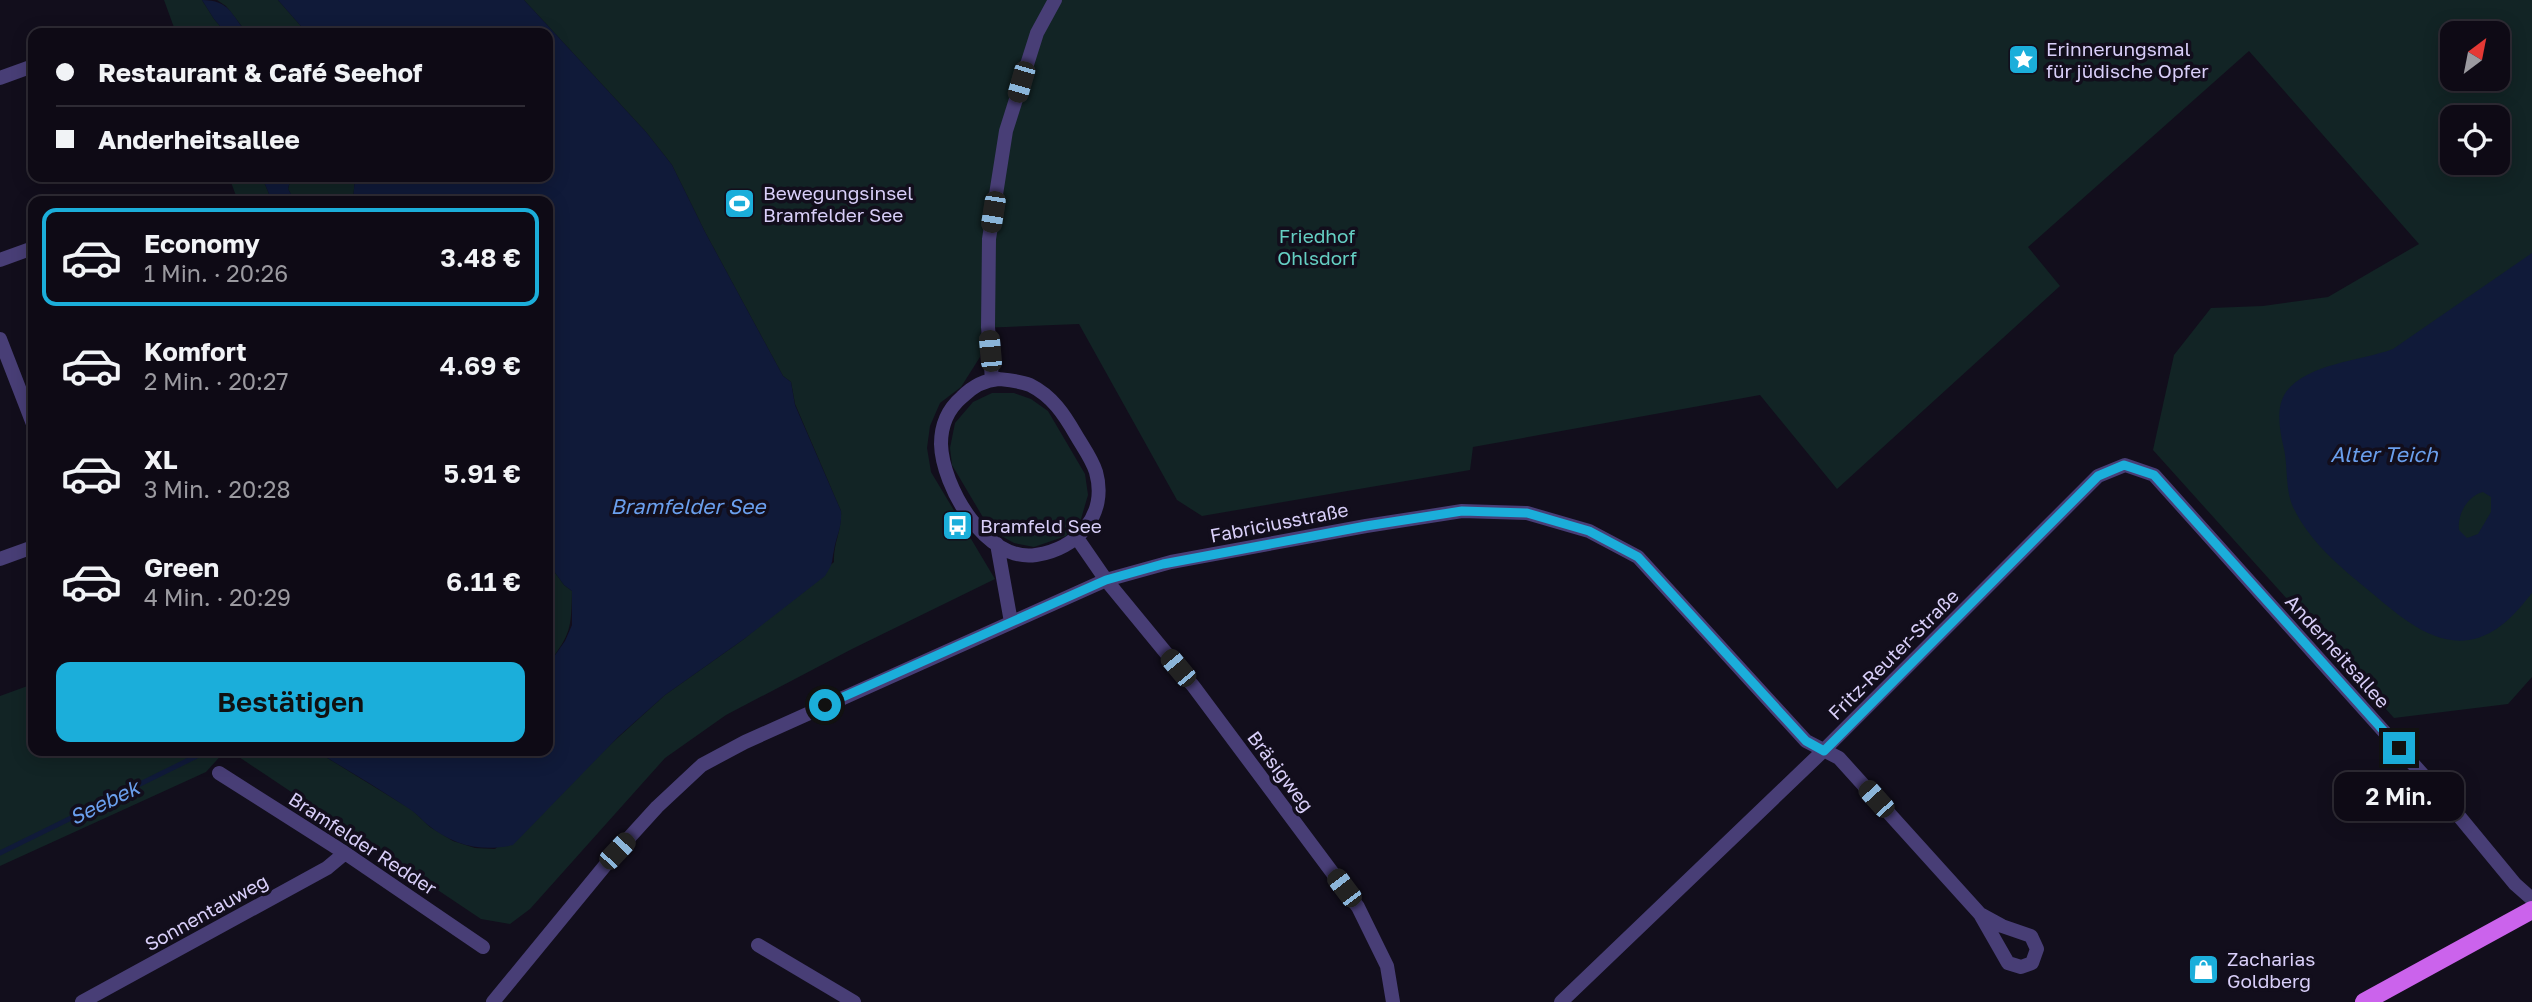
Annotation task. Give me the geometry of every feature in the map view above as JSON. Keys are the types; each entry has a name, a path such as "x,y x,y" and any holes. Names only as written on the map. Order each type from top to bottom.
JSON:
{"main road":[{"path":"2363,1002 2532,910"}],"street":[{"path":"992,380 988,327 989,239 1006,131 1037,33 1055,0"},
{"path":"0,78 28,68"},
{"path":"0,260 28,250"},
{"path":"0,339 28,411"},
{"path":"992,380 1019,381 1049,398 1062,412 1091,459 1097,479 1097,502 1089,524 1077,538 1072,543 1037,555 1019,554 997,544 980,531 947,474 941,448 944,424 951,408 975,385 992,380"},
{"name":"Anderheitsallee","path":"2098,476 2124,465 2154,475 2449,804 2515,884 2532,899"},
{"name":"Fritz-Reuter-Straße","path":"1561,1002 1824,751 2098,476"},
{"name":"Fabriciusstraße","path":"493,1002 569,908 657,807 702,765 744,741 1106,580 1171,562 1462,511 1527,513 1589,531 1638,557 1806,741 1839,758 1980,914"},
{"name":"Bräsigweg","path":"1077,538 1106,580 1194,687 1359,907 1387,966 1393,1002"},
{"path":"997,544 1010,622"},
{"path":"0,559 28,549"},
{"name":"Bramfelder Redder","path":"219,773 345,853 483,947"},
{"name":"Sonnentauweg","path":"82,1002 327,868 345,853"},
{"path":"758,945 854,1002"}],"green space":[{"path":"164,0 202,0 222,28 174,28"},
{"path":"217,0 278,0 303,28 243,28 226,6"},
{"name":"Friedhof Ohlsdorf","path":"524,0 2532,0 2532,677 2508,704 2394,718 2153,450 2174,355 2211,308 2263,306 2328,297 2419,244 2249,51 2028,247 2060,286 1837,489 1760,395 1473,447 1470,470 1202,516 1177,500 1079,324 981,328 980,357 961,387 940,403 930,426 927,448 931,472 995,579 726,715 665,758 530,909 510,924 481,919 237,756 324,756 412,810 430,827 453,841 475,848 495,849 665,695 744,639 834,562 841,511 795,404 791,382 783,376 672,165 646,132 553,31 553,28 550,28"},
{"path":"231,182 264,182 270,196 236,196"},
{"path":"290,182 355,182 353,196 292,196 288,189"},
{"path":"992,393 1014,393 1031,399 1048,411 1085,474 1088,495 1081,519 1066,536 1034,547 1014,543 996,533 984,519 952,465 950,448 955,423 973,402"},
{"path":"553,570 572,591 568,631 553,657"},
{"path":"28,686 28,756 220,756 206,772 0,866 0,696"}],"water":[{"path":"202,0 224,6 243,28 222,28"},
{"name":"Bramfelder See","path":"278,0 524,0 550,28 303,28"},
{"name":"Bramfelder See","path":"553,31 646,132 672,165 783,376 791,382 795,405 841,511 832,563 825,576 744,639 665,695 618,737 513,845 490,848 469,846 448,838 411,810 324,756 553,756 553,658 572,625 572,591 553,570 553,196 353,196 355,182 553,182"},
{"path":"264,182 290,182 288,189 292,196 270,196"},
{"name":"Alter Teich","path":"2532,253 2532,593 2505,622 2489,634 2469,640 2441,638 2401,617 2325,552 2300,520 2290,500 2279,420 2280,405 2286,392 2296,382 2321,369 2393,349","holes":["2483,492 2491,497 2491,512 2478,534 2467,538 2459,530 2464,507 2477,494"]}],"waterway":[{"name":"Seebek","path":"0,853 197,756"}],"place":[{"name":"Erinnerungsmal für jüdische Opfer","path":"2023,59"},
{"name":"Bewegungsinsel Bramfelder See","path":"740,203"},
{"name":"Bramfeld See","path":"957,525"},
{"name":"Zacharias Goldberg","path":"2204,969"}],"route":[{"path":"825,705 1106,580 1163,564 1462,511 1527,513 1589,531 1638,557 1806,741 1824,751 2098,476 2124,465 2154,475 2399,748"}]}
